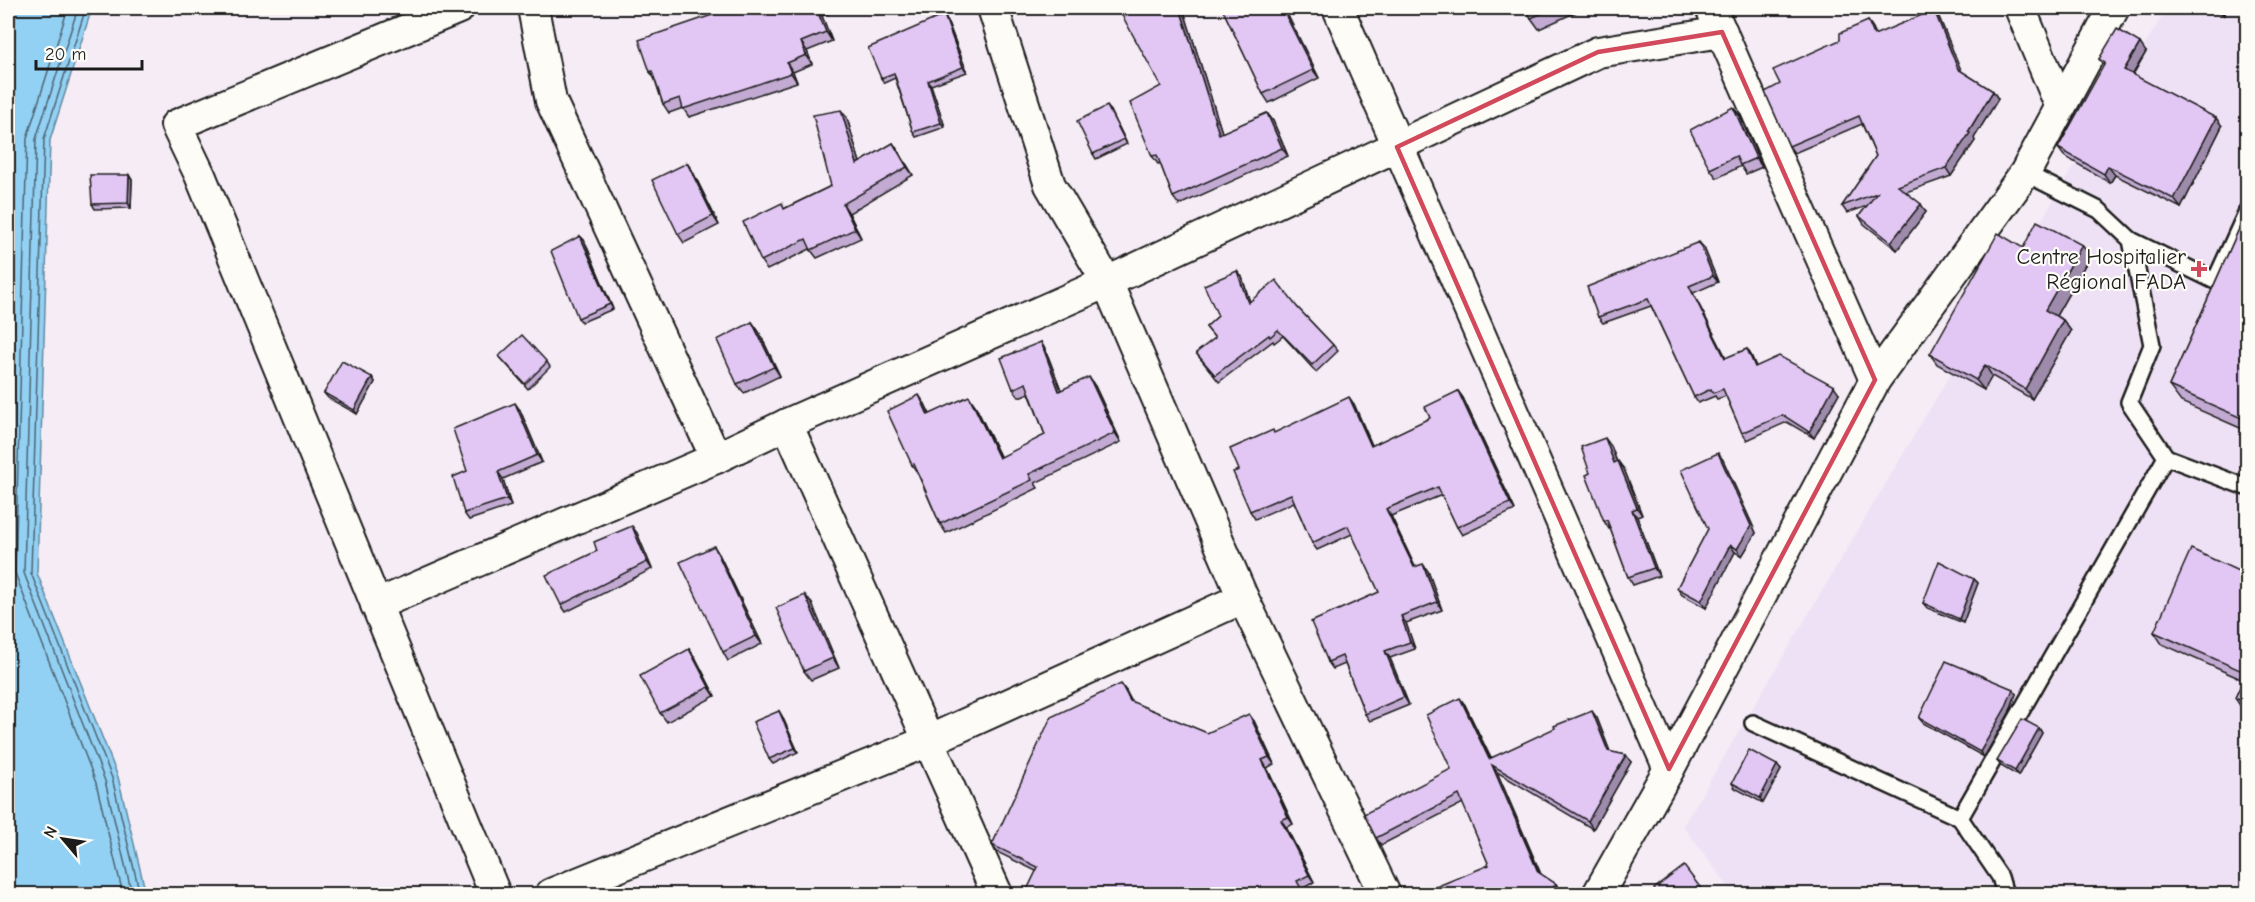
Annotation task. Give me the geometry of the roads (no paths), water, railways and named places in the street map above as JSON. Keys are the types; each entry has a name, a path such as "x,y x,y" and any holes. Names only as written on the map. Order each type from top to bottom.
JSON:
{"street":[{"path":"459,8 176,125 200,175 495,894"},
{"path":"533,8 551,101 716,458"},
{"path":"993,8 1050,185 1107,282 1244,598 1385,894"},
{"path":"1338,8 1669,769"},
{"path":"2020,8 2060,105"},
{"path":"1598,894 1669,769 1875,380 2025,173 2114,8"},
{"path":"376,605 716,458 787,424 1107,282 1598,52 1717,20 1875,380"},
{"path":"787,424 996,894"},
{"path":"551,894 928,741 1244,598"}],"lane":[{"path":"2025,173 2099,210 2131,240 2215,281 2247,209"},
{"path":"2131,240 2152,345 2129,402 2166,457 2247,488"},
{"path":"1960,818 2166,457"},
{"path":"1754,723 1960,818 2000,877 2005,894"}],"water":[{"path":"8,8 92,8 50,140 37,573 118,777 146,894 8,894"}],"place":[{"name":"Centre Hospitalier Régional FADA","path":"2199,269"}]}
